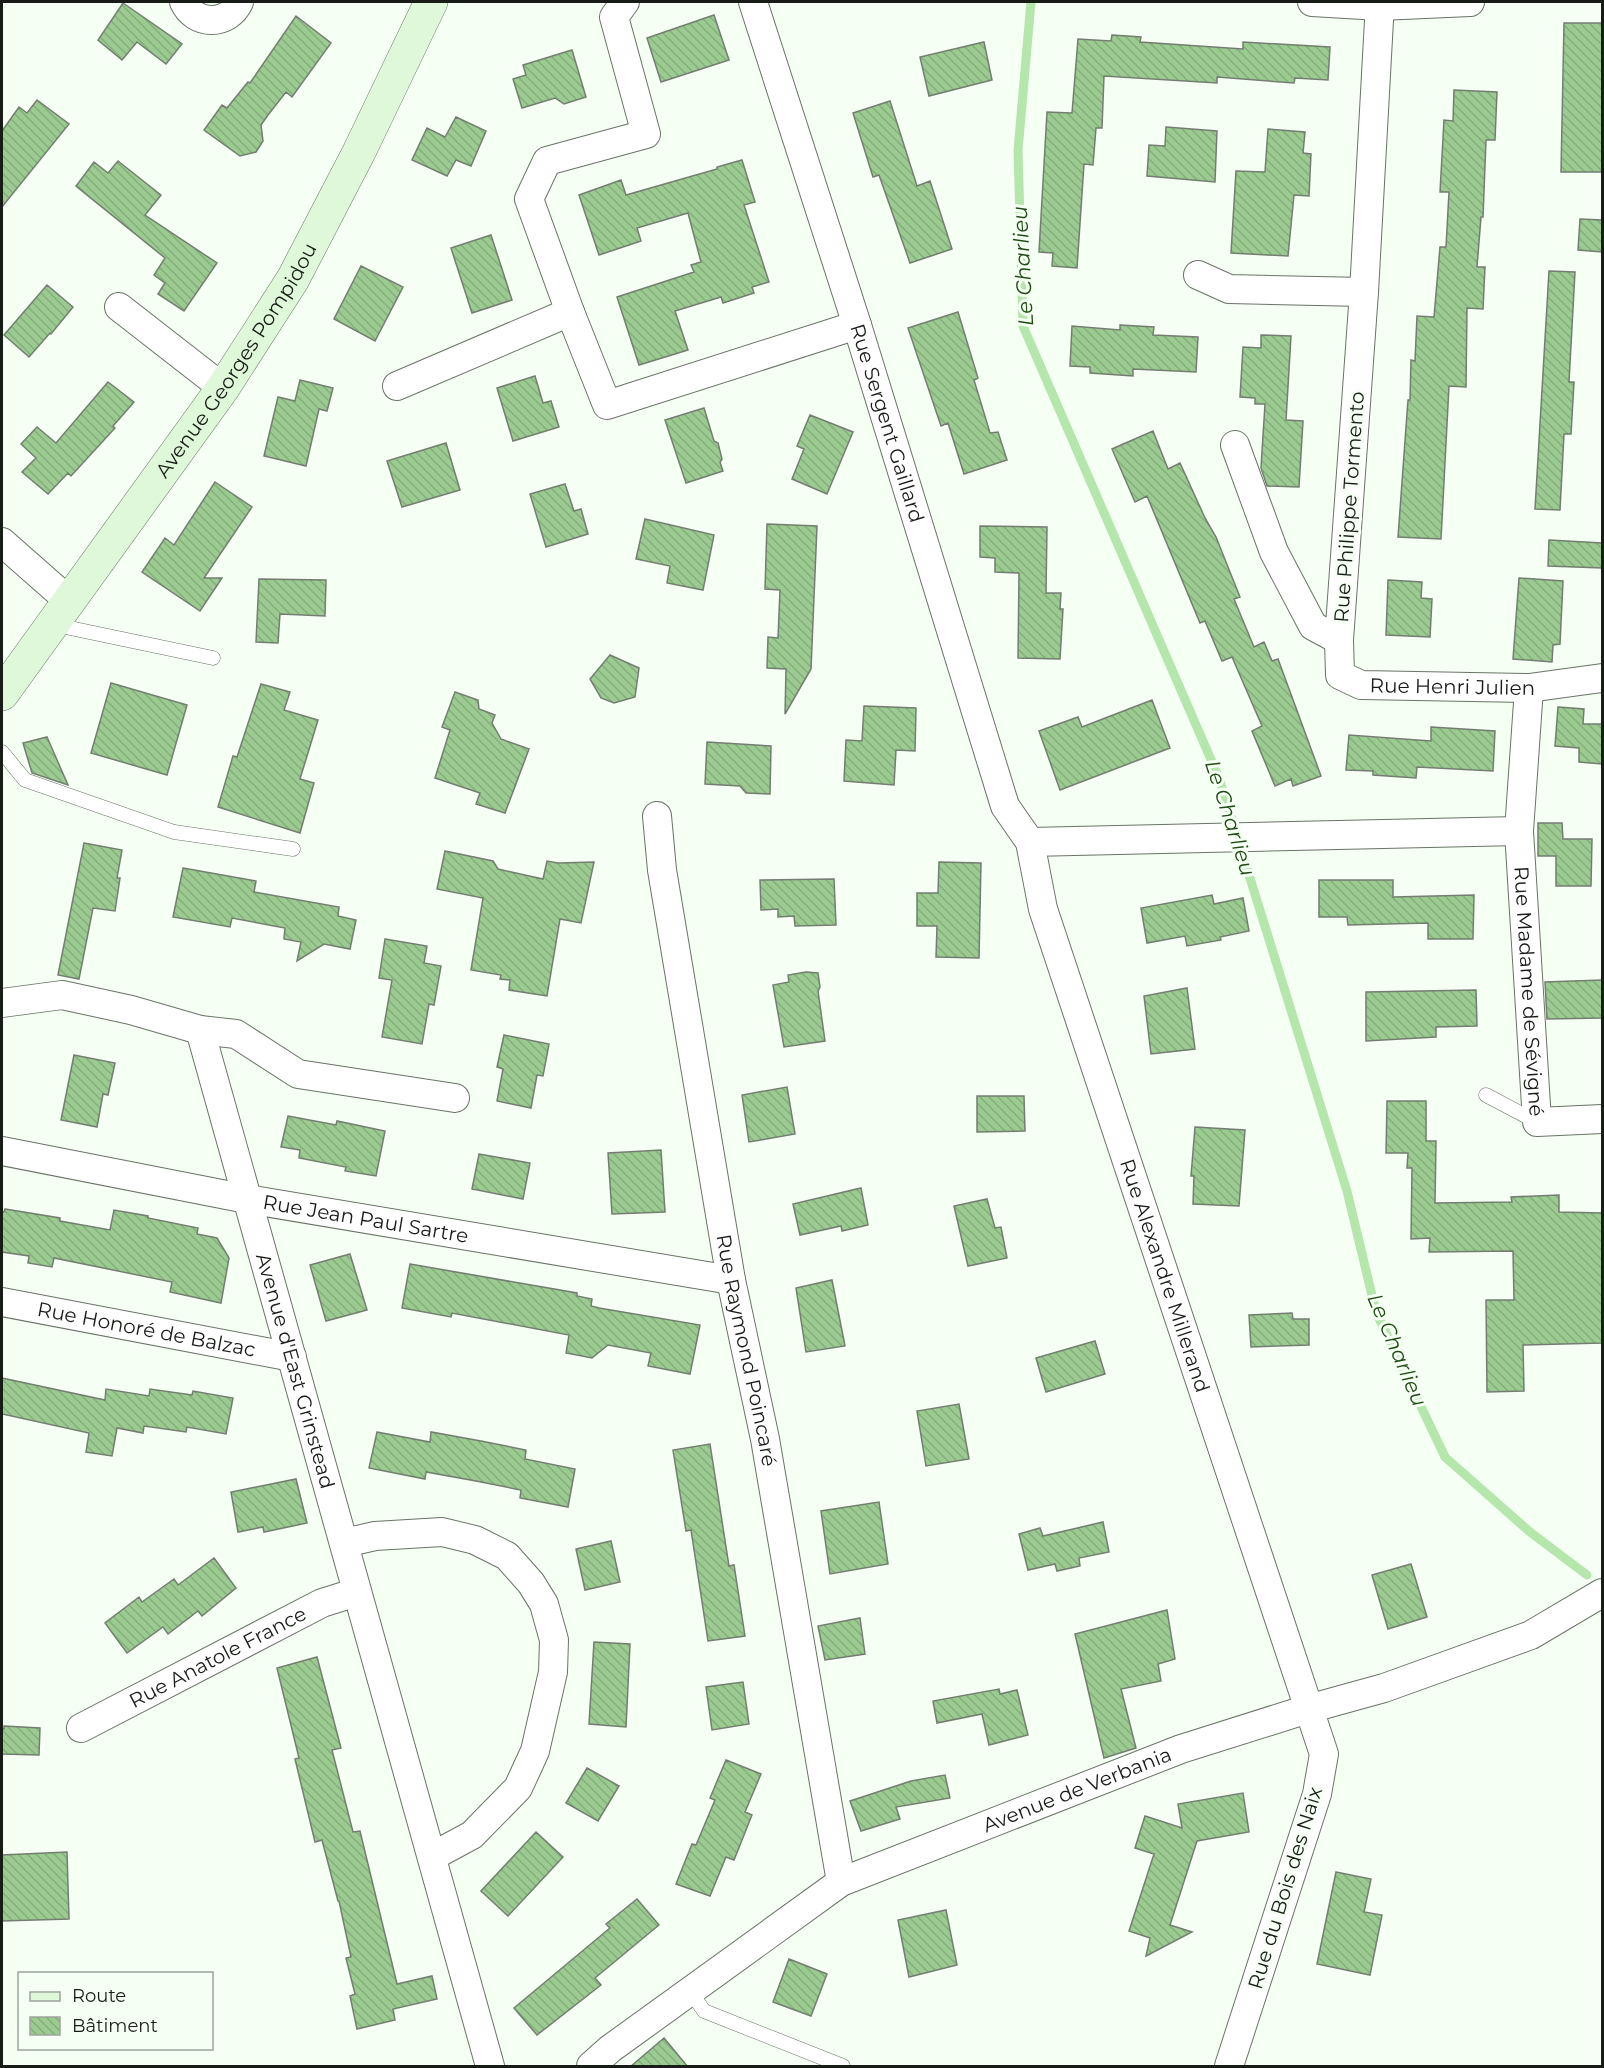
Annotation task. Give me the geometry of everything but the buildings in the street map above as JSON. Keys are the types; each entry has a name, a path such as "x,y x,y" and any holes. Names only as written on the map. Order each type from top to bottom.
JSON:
{"main road":[{"name":"Avenue Georges Pompidou","path":"2,694 223,388 293,279 359,152 431,2"}],"street":[{"path":"184,2 196,16 207,20 219,20 230,14 239,2"},
{"path":"625,2 614,17 646,134 547,161 529,199 607,405 858,326"},
{"name":"Rue Sergent Gaillard","path":"753,2 858,326 1005,806 1030,842"},
{"path":"1312,2 1380,4 1470,2"},
{"name":"Rue Philippe Tormento","path":"1235,445 1274,552 1313,626 1339,639 1364,292 1380,4"},
{"path":"1198,274 1229,289 1364,292"},
{"path":"119,307 223,388"},
{"path":"397,386 570,312"},
{"path":"2,542 62,610"},
{"name":"Rue Henri Julien","path":"1339,639 1340,675 1360,685 1529,688 1602,678"},
{"name":"Rue Madame de Sévigné","path":"1529,688 1519,831 1537,1122 1602,1119"},
{"name":"Rue Raymond Poincaré","path":"657,816 662,870 731,1280 765,1439 841,1882"},
{"path":"1030,842 1519,831"},
{"name":"Rue Alexandre Millerand","path":"1030,842 1043,909 1308,1709"},
{"path":"2,1003 62,995 130,1010 200,1030 236,1034 298,1074 455,1098"},
{"name":"Avenue d'East Grinstead","path":"200,1030 433,1856 490,2067"},
{"name":"Rue Jean Paul Sartre","path":"2,1151 247,1199 731,1280"},
{"name":"Rue Honoré de Balzac","path":"2,1302 292,1357"},
{"path":"344,1543 375,1536 442,1532 475,1540 507,1556 531,1583 544,1604 554,1640 553,1672 535,1751 518,1788 472,1835 433,1856"},
{"name":"Rue Anatole France","path":"81,1728 322,1603 357,1592"},
{"name":"Avenue de Verbania","path":"591,2067 610,2049 841,1882 1181,1749 1384,1688 1531,1635 1602,1593"},
{"name":"Rue du Bois des Naix","path":"1229,2067 1317,1794 1324,1754 1308,1709"}],"lane":[{"path":"62,610 70,628 213,658"},
{"path":"2,752 26,780 174,832 293,849"},
{"path":"1486,1095 1537,1122"},
{"path":"690,1991 704,2011 843,2067"}],"waterway":[{"name":"Le Charlieu","path":"1031,2 1018,150 1023,326 1219,778 1347,1191 1376,1312 1445,1457 1530,1532 1587,1575"}]}
